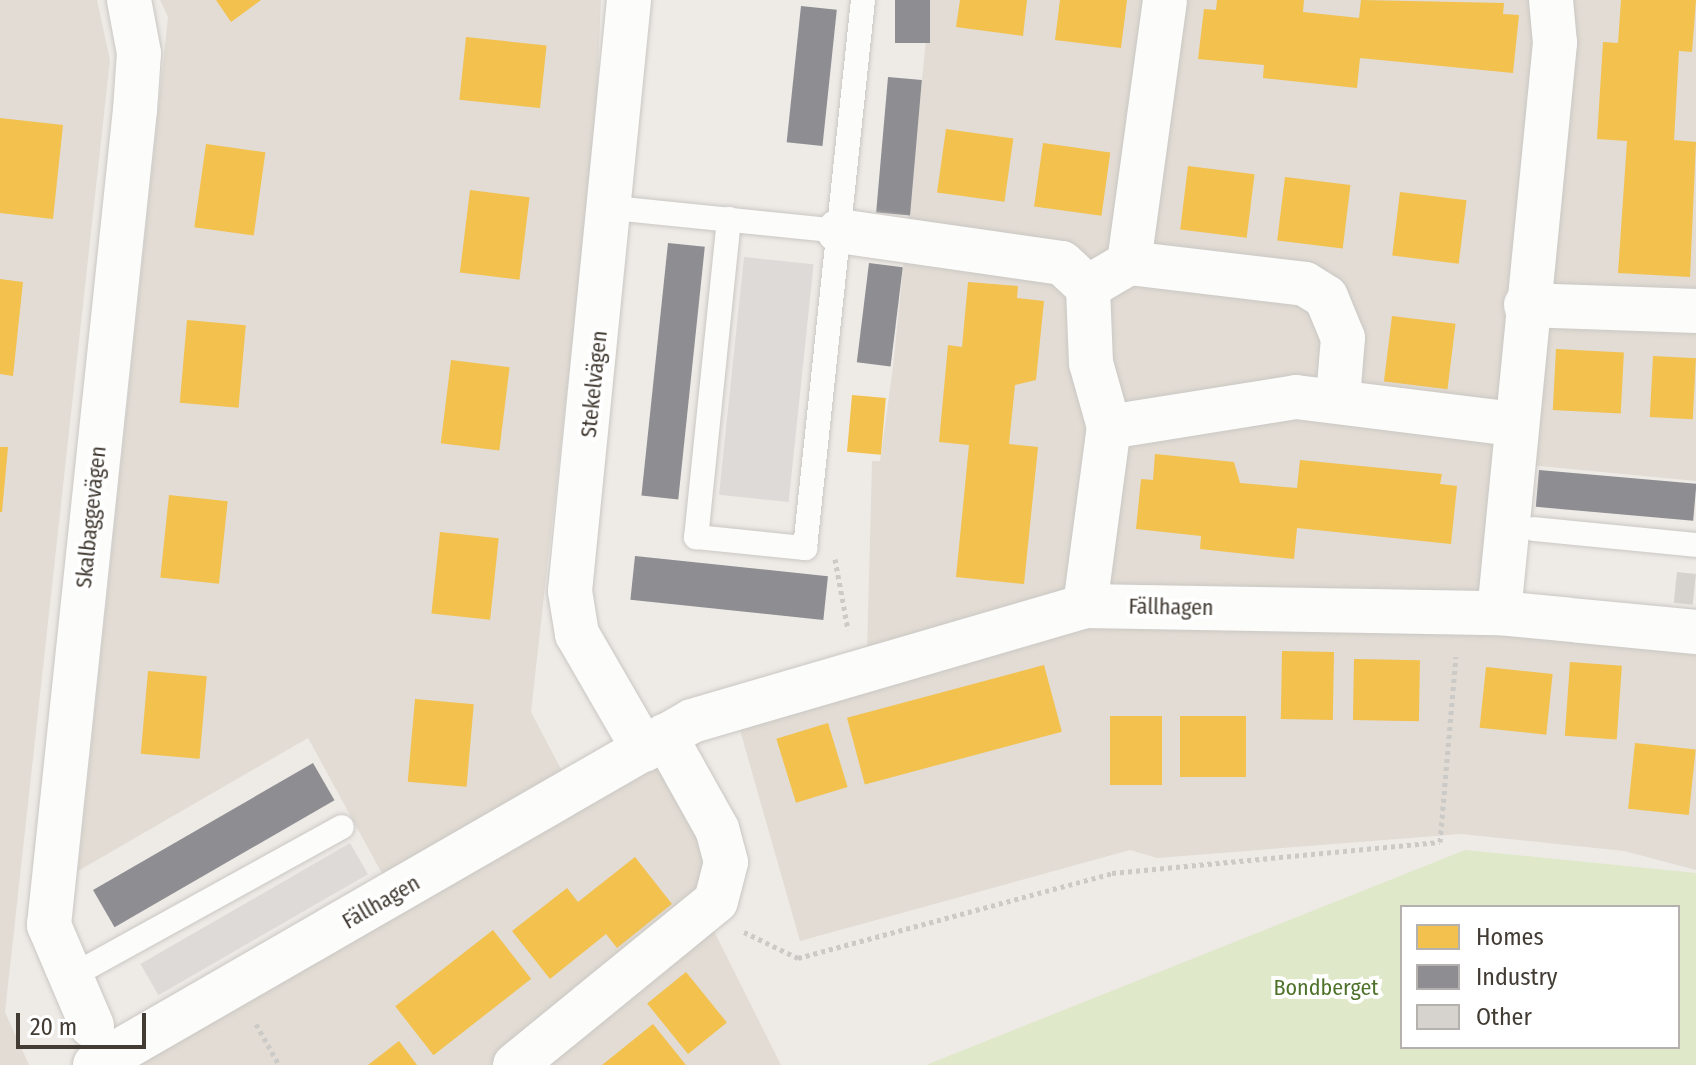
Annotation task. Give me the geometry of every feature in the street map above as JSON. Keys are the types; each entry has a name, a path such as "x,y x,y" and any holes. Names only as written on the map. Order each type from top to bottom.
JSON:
{"street":[{"name":"Skalbaggevägen","path":"94,1045 72,976 49,925 51,873 135,110 139,53 129,0"},
{"name":"Stekelvägen","path":"629,0 613,208 570,591 577,634 655,743"},
{"path":"1129,263 1165,0"},
{"path":"1479,612 1514,424 1555,43 1551,0"},
{"path":"839,231 1062,263 1088,287 1091,363 1109,427 1085,606"},
{"path":"1088,287 1129,263 1305,284 1326,297 1343,338 1338,398"},
{"path":"1526,305 1696,311"},
{"path":"1109,427 1296,397 1338,398 1514,424"},
{"name":"Fällhagen","path":"94,1045 692,721 1085,606 1479,612 1696,632"},
{"path":"515,1065 716,901 726,862 717,829 655,743"}],"lane":[{"path":"729,219 696,537 805,548 863,0"},
{"path":"613,208 839,231"},
{"path":"1534,529 1696,545"},
{"path":"72,976 342,827"}],"path":[{"path":"805,548 840,564 853,674"},
{"path":"716,901 751,940 798,958 1112,873 1440,842 1479,612"}],"shaded area":[{"path":"0,0 97,0 110,60 5,1012 29,1065 0,1065"},
{"path":"160,0 601,0 595,140 531,712 562,771 385,879 308,738 78,871 168,17"},
{"path":"930,0 1696,0 1696,481 1498,462 1483,600 1090,593 867,654 872,461 880,461 893,367"},
{"path":"744,257 814,264 789,502 719,495"},
{"path":"1085,617 1514,627 1696,644 1696,870 1624,851 1461,834 1157,858 1130,850 800,941 738,723"},
{"path":"660,766 670,771 703,854 706,889 495,1065 125,1065"},
{"path":"350,843 368,874 158,995 140,964"},
{"path":"713,929 781,1065 538,1065"}],"green space":[{"name":"Bondberget","path":"1465,850 1696,873 1696,1065 926,1065"}],"building: Homes":[{"path":"216,0 261,0 231,22"},
{"path":"960,0 1027,0 1023,36 956,27"},
{"path":"1060,0 1127,0 1121,48 1055,40"},
{"path":"1217,0 1304,0 1303,12 1359,18 1361,0 1504,3 1503,14 1519,15 1513,73 1360,58 1357,88 1263,78 1264,65 1198,59 1204,9 1216,10"},
{"path":"1621,0 1696,0 1692,52 1679,51 1674,140 1696,142 1690,277 1618,273 1627,141 1597,139 1603,42 1618,43"},
{"path":"466,37 547,45 540,108 459,100"},
{"path":"0,118 63,125 53,219 0,213"},
{"path":"946,129 1013,138 1004,202 937,192"},
{"path":"1043,143 1110,152 1101,216 1034,206"},
{"path":"206,144 265,152 254,236 194,227"},
{"path":"1188,166 1255,174 1247,238 1180,230"},
{"path":"1285,177 1351,185 1343,249 1277,241"},
{"path":"470,190 530,197 519,280 460,272"},
{"path":"1400,192 1467,200 1459,264 1392,256"},
{"path":"0,279 23,282 13,376 0,374"},
{"path":"968,282 1018,286 1017,298 1044,301 1036,380 1015,385 1009,444 1038,447 1024,584 956,577 969,445 939,442 948,345 962,347"},
{"path":"1392,316 1456,324 1447,389 1384,382"},
{"path":"187,320 246,325 239,408 180,403"},
{"path":"1556,349 1624,353 1621,413 1553,410"},
{"path":"1653,356 1696,358 1693,419 1650,417"},
{"path":"451,360 510,367 499,451 441,443"},
{"path":"852,395 886,398 881,455 847,452"},
{"path":"0,447 8,447 2,512 0,512"},
{"path":"1155,454 1234,462 1240,483 1297,488 1300,460 1442,474 1440,484 1457,486 1451,544 1297,528 1294,559 1200,549 1201,536 1136,529 1141,479 1153,480"},
{"path":"169,495 228,501 219,584 160,578"},
{"path":"440,532 499,538 490,620 431,614"},
{"path":"1282,651 1334,652 1333,720 1281,719"},
{"path":"1354,659 1420,660 1419,721 1353,720"},
{"path":"1570,662 1622,666 1617,739 1565,736"},
{"path":"1044,665 1062,732 865,784 847,718"},
{"path":"1486,667 1553,674 1546,735 1480,728"},
{"path":"148,671 207,676 200,759 141,754"},
{"path":"415,699 474,704 467,787 408,782"},
{"path":"1110,716 1162,716 1162,785 1110,785"},
{"path":"1180,716 1246,716 1246,777 1180,777"},
{"path":"828,723 848,787 796,803 776,739"},
{"path":"1635,743 1696,749 1689,815 1628,809"},
{"path":"635,857 672,904 617,948 606,934 550,979 512,931 567,888 578,902"},
{"path":"493,930 531,979 433,1055 395,1006"},
{"path":"686,972 727,1023 688,1054 647,1003"},
{"path":"653,1024 686,1065 602,1065"},
{"path":"399,1041 417,1065 368,1065"}],"building: Industry":[{"path":"895,0 930,0 930,43 895,43"},
{"path":"801,6 837,10 822,146 787,142"},
{"path":"888,77 922,80 910,215 876,212"},
{"path":"668,243 705,247 678,499 641,496"},
{"path":"869,263 903,267 891,366 857,362"},
{"path":"1539,470 1696,484 1693,521 1536,507"},
{"path":"635,556 828,576 823,620 630,600"},
{"path":"313,763 334,800 115,927 93,890"}],"building: Other":[{"path":"1677,572 1696,574 1693,605 1674,603"}]}
